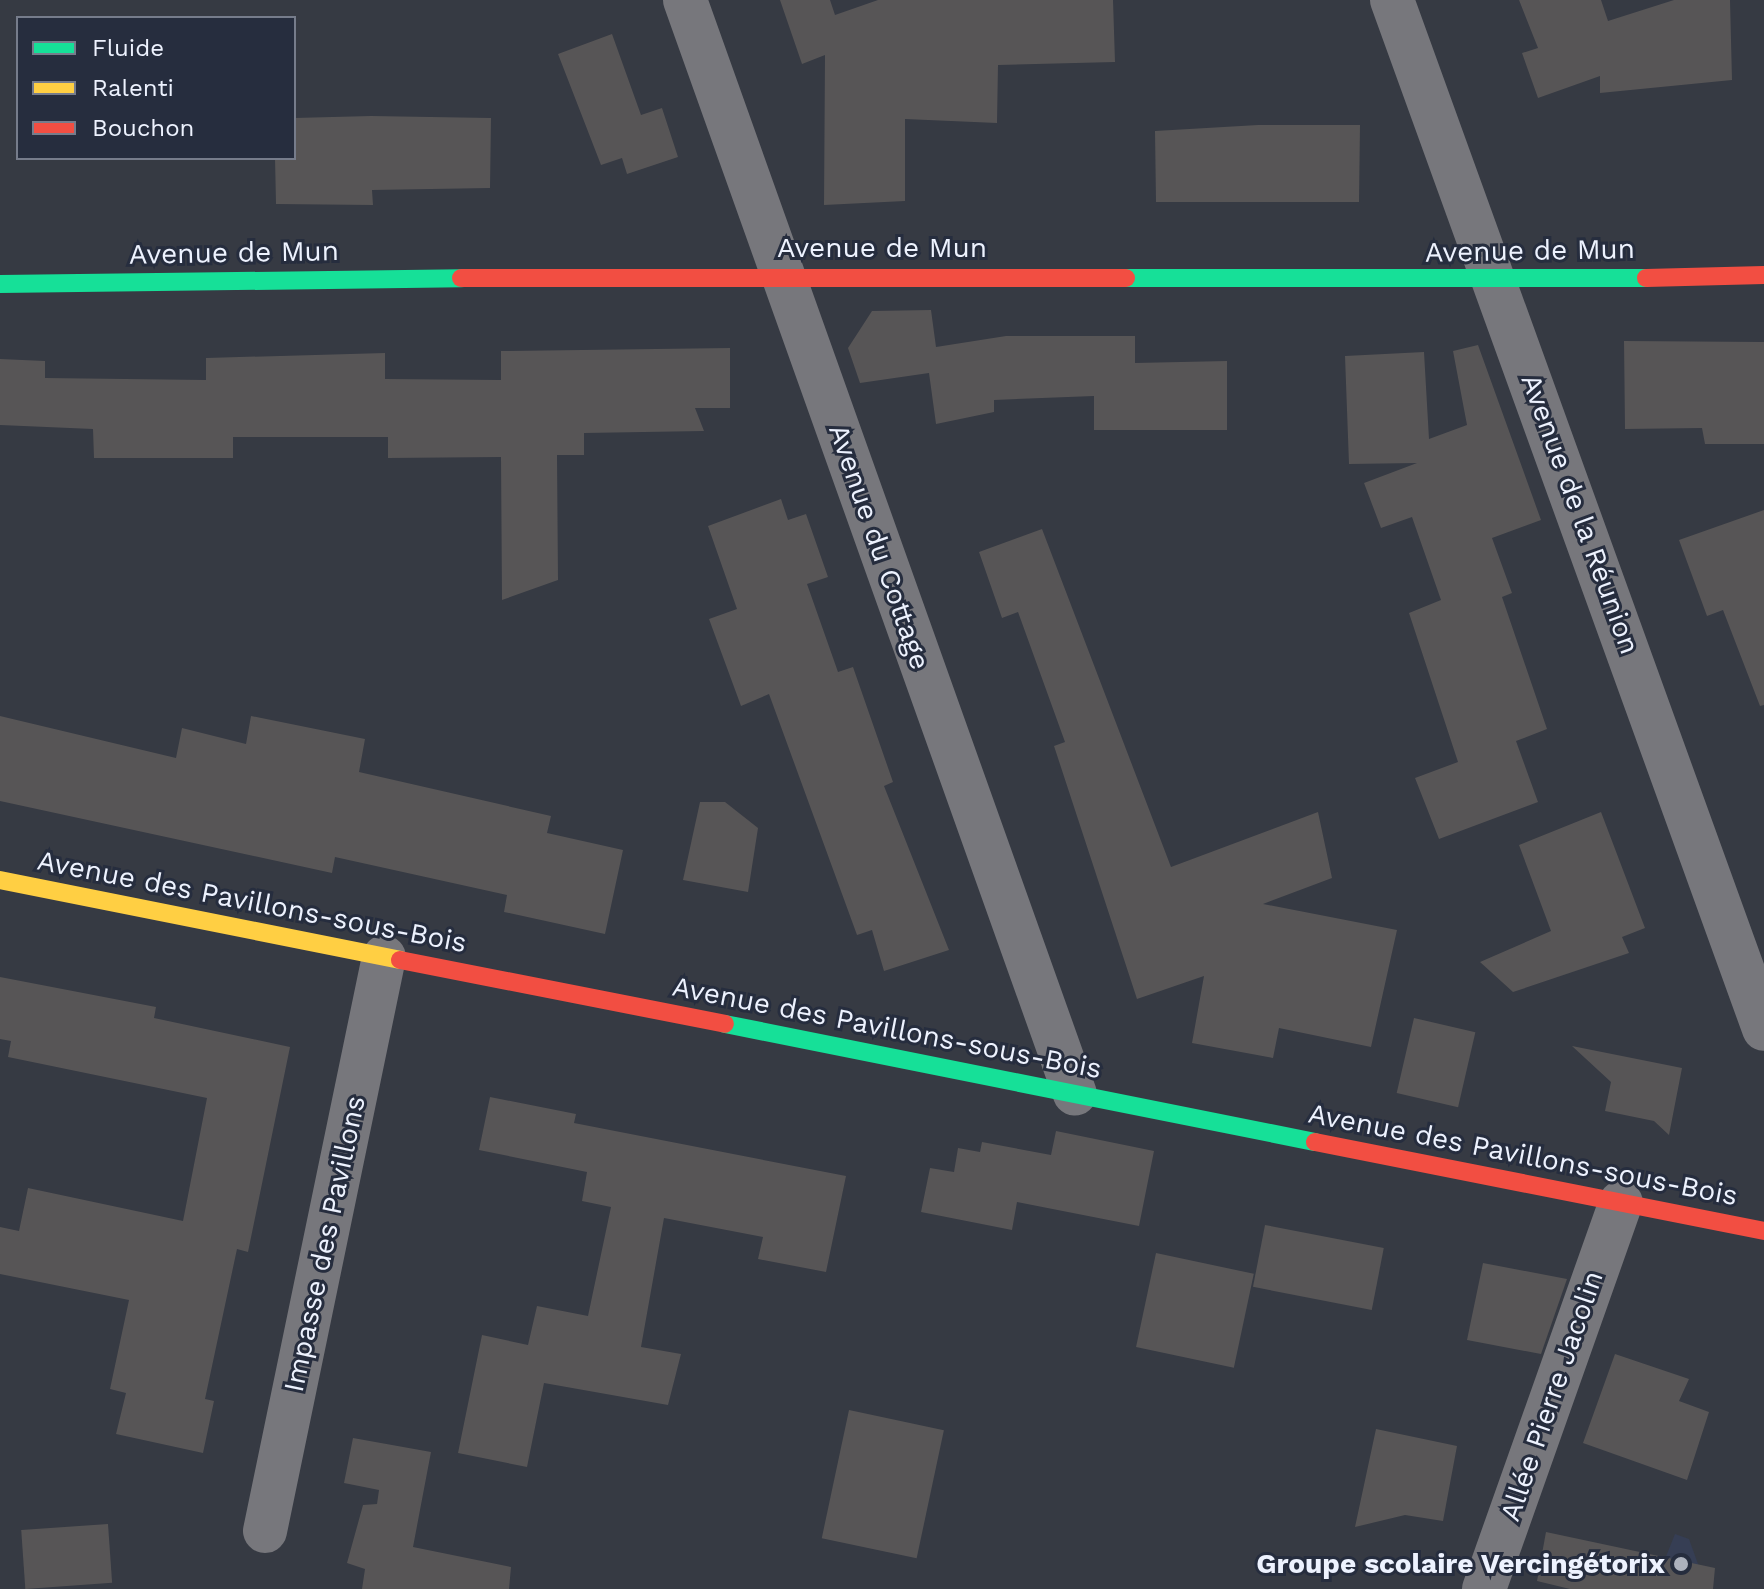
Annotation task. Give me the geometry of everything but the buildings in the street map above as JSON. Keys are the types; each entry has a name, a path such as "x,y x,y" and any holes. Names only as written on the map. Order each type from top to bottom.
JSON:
{"street":[{"name":"Avenue du Cottage","path":"685,0 1075,1094"},
{"name":"Avenue de la Réunion","path":"1392,0 1764,1029"},
{"name":"Avenue de Mun","path":"0,284 784,274 1496,282 1764,275"},
{"name":"Avenue des Pavillons-sous-Bois","path":"0,880 1764,1231"},
{"name":"Impasse des Pavillons","path":"265,1531 384,957"},
{"name":"Allée Pierre Jacolin","path":"1484,1589 1621,1203"}],"shaded area":[{"name":"Groupe scolaire Vercingétorix","path":"1675,1534 1689,1539 1707,1589 1653,1589"}],"traffic: fast":[{"path":"0,284 461,278"},
{"path":"1126,278 1646,278"},
{"path":"725,1024 1315,1142"}],"traffic: slow":[{"path":"0,880 400,960"}],"traffic: jam":[{"path":"1646,278 1764,275"},
{"path":"461,278 1126,278"},
{"path":"400,960 725,1024"},
{"path":"1315,1142 1764,1231"}],"place":[{"name":"Groupe scolaire Vercingétorix","path":"1681,1564"}]}
